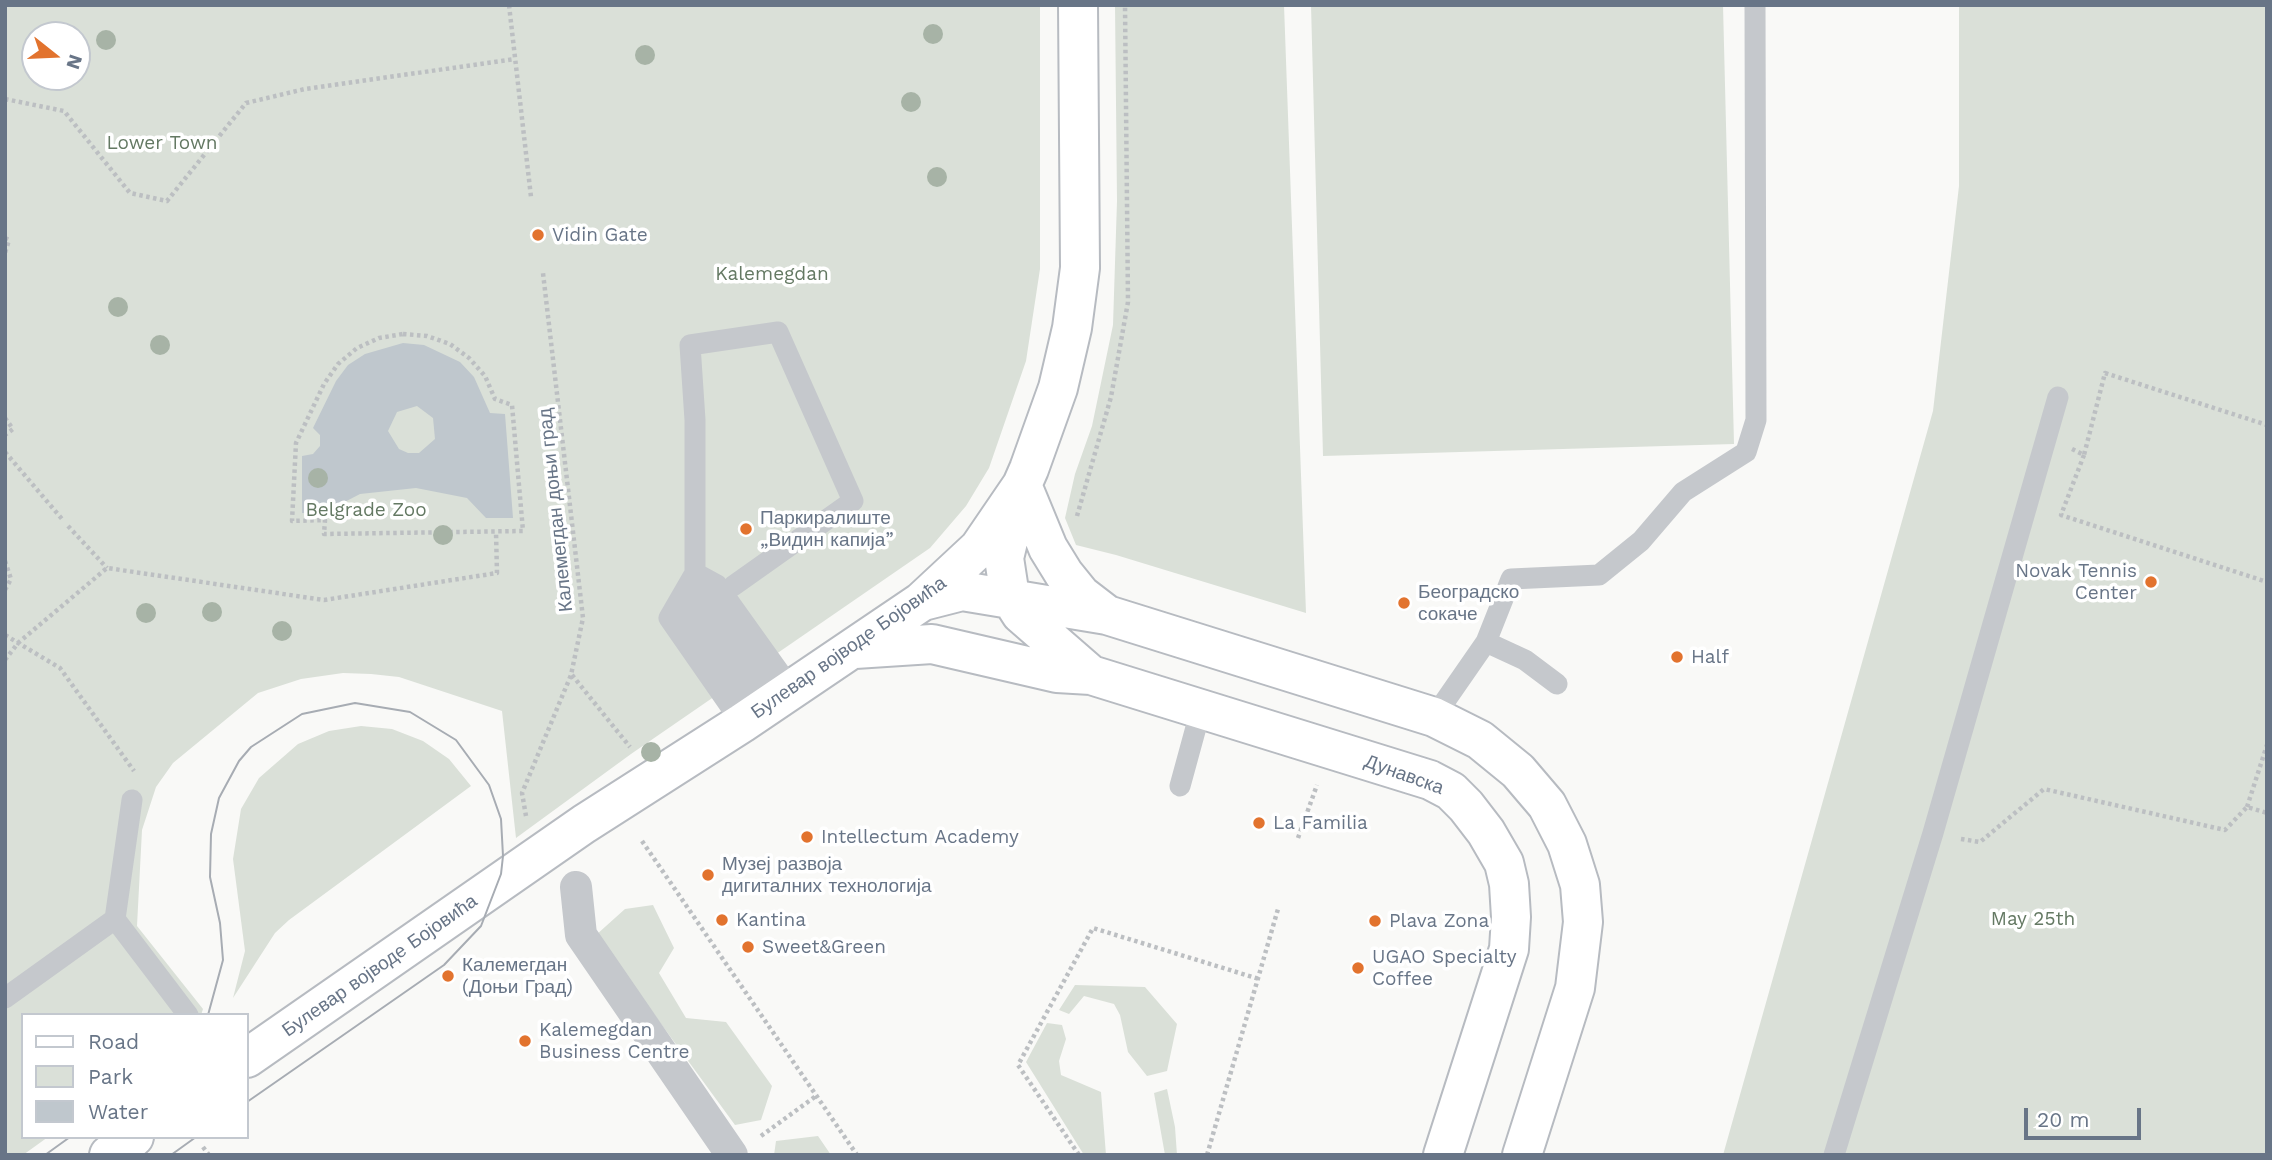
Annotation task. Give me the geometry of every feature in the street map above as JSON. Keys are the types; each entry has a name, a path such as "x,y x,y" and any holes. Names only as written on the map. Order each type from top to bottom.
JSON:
{"main road":[{"name":"Булевар војводе Бојовића","path":"248,1057 584,824 767,706 921,602 978,548 1022,485 1058,388 1072,328 1080,268 1078,5"},
{"path":"1010,597 1004,558 1022,485"},
{"path":"1022,485 1048,548 1064,574 1081,595 1107,615"},
{"path":"921,602 962,591 1107,615 1434,717 1480,740 1518,771 1546,805 1567,844 1580,886 1583,922 1575,988 1522,1155"},
{"name":"Дунавска","path":"1010,597 1021,614 1091,675 1430,780 1451,791 1466,806 1504,863 1511,898 1508,949 1443,1155"},
{"path":"853,649 932,644 1057,673 1091,675"},
{"path":"109,1155 131,1139"}],"street":[{"path":"576,887 581,935 744,1147"}],"lane":[{"path":"1434,717 1486,642 1511,579 1599,575 1641,541 1683,492 1746,452 1756,420 1755,5"},
{"path":"733,586 853,501 778,332 690,345 695,420 695,573 685,608 767,706"},
{"path":"1835,1155 1933,833 2058,397"},
{"path":"695,573 717,585 767,706"},
{"path":"1486,642 1525,660 1557,684"},
{"path":"1180,786 1201,709"},
{"path":"132,800 115,919 186,1013"},
{"path":"5,998 115,919"}],"path":[{"path":"509,5 531,197"},
{"path":"5,99 64,111 130,193 167,201 246,103 306,89 514,59"},
{"path":"5,238 9,240 5,253"},
{"name":"Калемегдан доњи град","path":"526,816 522,793 547,740 571,675 583,618 543,273"},
{"path":"403,334 427,336 450,344 469,358 485,376 495,399 512,405 523,531 496,531 324,534 325,520 292,521 296,443 324,384 338,364 357,348 379,338 403,334"},
{"path":"2267,425 2105,373 2084,455 2061,515 2267,582"},
{"path":"5,418 13,429 5,435"},
{"path":"2047,436 2084,455"},
{"path":"5,452 62,519"},
{"path":"68,526 107,568 324,600 496,573 496,531"},
{"path":"5,561 11,579 5,590"},
{"path":"5,660 18,643 107,568"},
{"path":"5,635 60,668 135,772 132,800"},
{"path":"571,675 656,778"},
{"path":"1933,833 1980,842 2044,789 2225,830 2247,807 2267,745"},
{"path":"1298,838 1315,792"},
{"path":"2247,807 2267,813"},
{"path":"642,842 857,1155"},
{"path":"1207,1155 1278,909"},
{"path":"1079,1155 1018,1065 1093,928 1259,979"},
{"path":"744,1147 816,1096"},
{"path":"203,1147 209,1155"}],"green space":[{"name":"Kalemegdan","path":"5,5 1040,5 1040,269 1026,361 989,468 966,506 930,548 631,754 516,838 502,711 399,677 371,674 343,673 301,679 258,693 173,763 156,787 142,830 137,926 203,1009 202,1013 21,1013 21,1139 45,1139 23,1155 5,1155"},
{"path":"1115,5 1284,5 1306,613 1076,545 1065,518 1075,474 1092,426 1113,325 1117,201"},
{"path":"1311,5 1723,5 1734,444 1323,456"},
{"name":"May 25th","path":"1959,5 2267,5 2267,1155 1723,1155 1933,411 1959,186"},
{"path":"361,726 392,729 423,741 449,759 471,786 289,920 275,933 233,998 245,951 233,859 241,809 259,778 298,744 329,731"},
{"path":"653,905 674,948 659,973 686,1018 726,1022 772,1086 761,1120 735,1125 596,935 625,909"},
{"path":"1075,985 1145,987 1177,1024 1167,1071 1147,1076 1128,1052 1120,1015 1114,1004 1084,996 1069,1014 1059,1010"},
{"path":"1047,1023 1062,1025 1066,1039 1059,1061 1061,1075 1101,1092 1106,1155 1084,1155 1026,1062"},
{"path":"1167,1089 1175,1127 1177,1155 1165,1155 1154,1093"},
{"path":"818,1136 831,1155 774,1155 776,1141"}],"water":[{"path":"403,343 424,345 460,362 474,377 490,413 505,414 513,518 486,518 467,498 416,488 360,494 335,507 332,514 302,513 302,456 313,454 320,446 320,435 313,428 336,381 348,365 365,354","holes":["417,406 433,418 435,439 419,453 408,453 399,449 388,431 397,412"]}],"tram line":[{"path":"209,1013 223,960 220,923 210,877 211,834 219,798 239,761 251,747 302,714 355,703 410,712 456,740 489,785 501,819 501,874 481,926 444,965 248,1101"},
{"path":"45,1155 67,1139"},
{"path":"171,1155 193,1139"}],"place":[{"name":"Vidin Gate","path":"538,235"},
{"name":"Паркиралиште „Видин капија”","path":"746,529"},
{"name":"Novak Tennis Center","path":"2151,582"},
{"name":"Београдско сокаче","path":"1404,603"},
{"name":"Half","path":"1677,657"},
{"name":"La Familia","path":"1259,823"},
{"name":"Intellectum Academy","path":"807,837"},
{"name":"Музеј развоја дигиталних технологија","path":"708,875"},
{"name":"Kantina","path":"722,920"},
{"name":"Plava Zona","path":"1375,921"},
{"name":"Sweet&Green","path":"748,947"},
{"name":"UGAO Specialty Coffee","path":"1358,968"},
{"name":"Калемегдан (Доњи Град)","path":"448,976"},
{"name":"Kalemegdan Business Centre","path":"525,1041"}],"park label":[{"name":"Lower Town","path":"162,143"},
{"name":"Belgrade Zoo","path":"366,510"}]}
